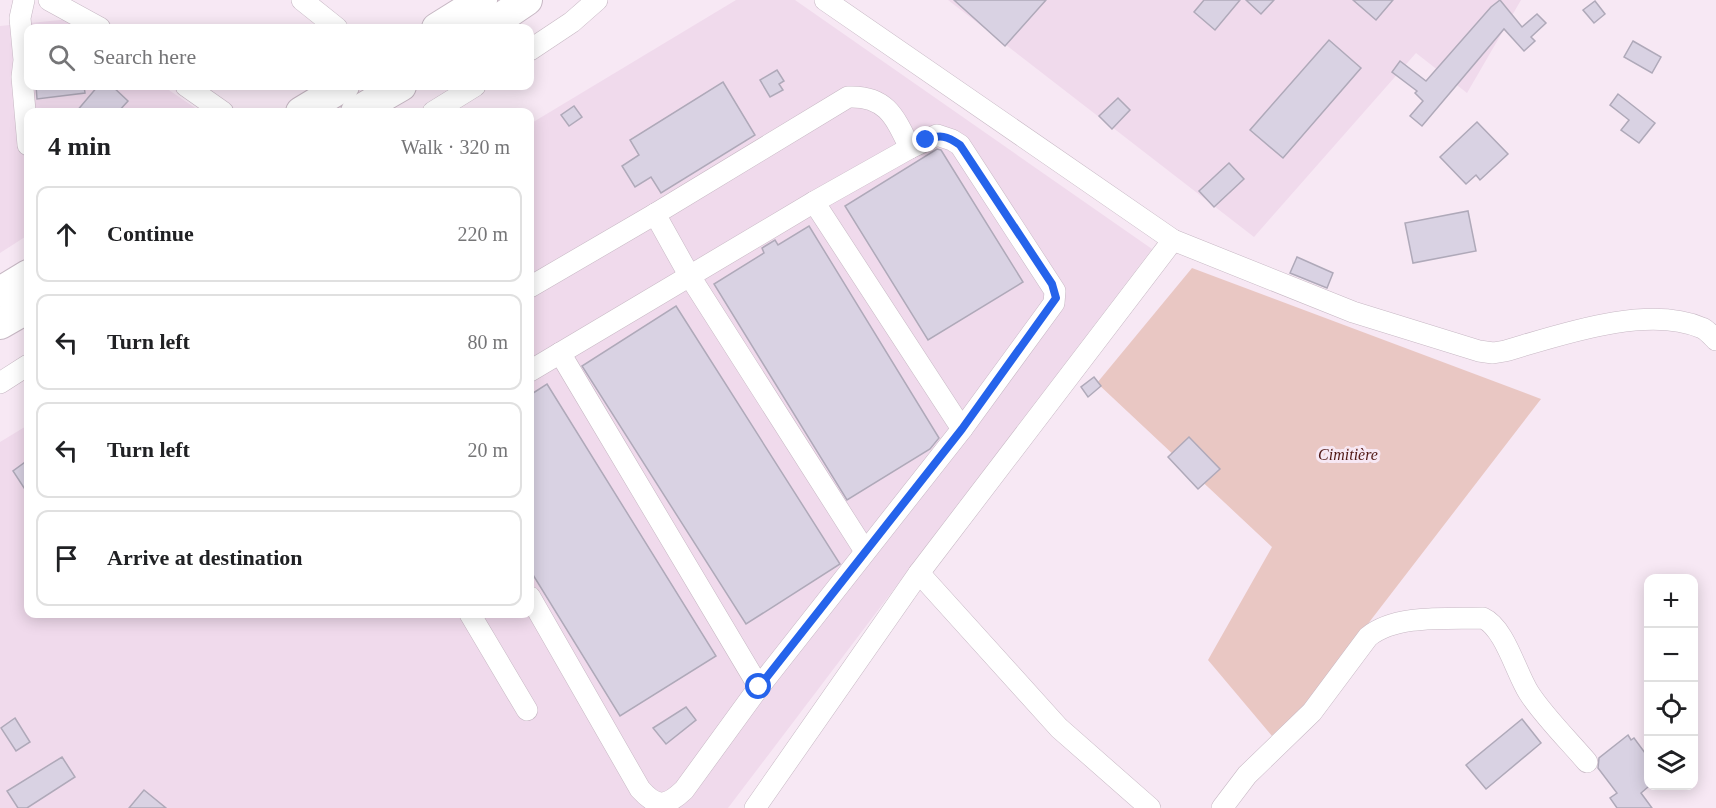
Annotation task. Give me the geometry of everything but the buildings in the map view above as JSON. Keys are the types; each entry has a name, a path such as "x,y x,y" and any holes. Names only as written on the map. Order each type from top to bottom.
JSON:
{"highway":[{"path":"443,24 482,0"},
{"path":"492,24 527,0"},
{"path":"308,108 337,90"},
{"path":"363,108 394,90"},
{"path":"0,291 24,277"},
{"path":"0,324 24,310"}],"street":[{"path":"24,0 20,18 25,108"},
{"path":"49,0 93,24"},
{"path":"302,0 332,24"},
{"path":"534,47 572,22 597,0"},
{"path":"825,0 1173,240 1353,312 1479,351 1493,353 1594,326 1668,319 1703,328 1716,340"},
{"path":"192,90 217,108"},
{"path":"439,108 469,90"},
{"path":"534,285 848,97 865,96 881,104 896,119 910,148"},
{"path":"534,369 814,202 937,135 960,145 1055,291 1054,303 962,429 759,687 684,790 664,806 651,802 640,789 534,604"},
{"path":"814,202 962,429"},
{"path":"655,214 689,275 865,551"},
{"path":"755,808 919,573 1173,240"},
{"path":"560,353 759,687"},
{"path":"0,383 24,368"},
{"path":"919,573 1059,728 1150,808"},
{"path":"472,618 527,710"},
{"path":"1222,808 1247,775 1312,712 1368,638 1377,630 1404,622 1483,618 1488,620 1500,634 1530,694 1587,762"}],"shaded area":[{"path":"736,0 795,0 1152,249 728,808 0,808 0,442 24,427 24,618 534,618 534,122"},
{"path":"948,0 1521,0 1467,93 1416,53 1254,237"},
{"path":"70,19 77,24 24,24 24,90 169,90 195,108 24,108 24,238 0,253 0,26"}],"green space":[{"name":"Cimitière","path":"1192,268 1541,399 1277,742 1208,660 1272,547 1097,383"}],"route":[{"path":"759,687 962,429 1056,298 1052,284 960,145 943,135 926,140"}]}
